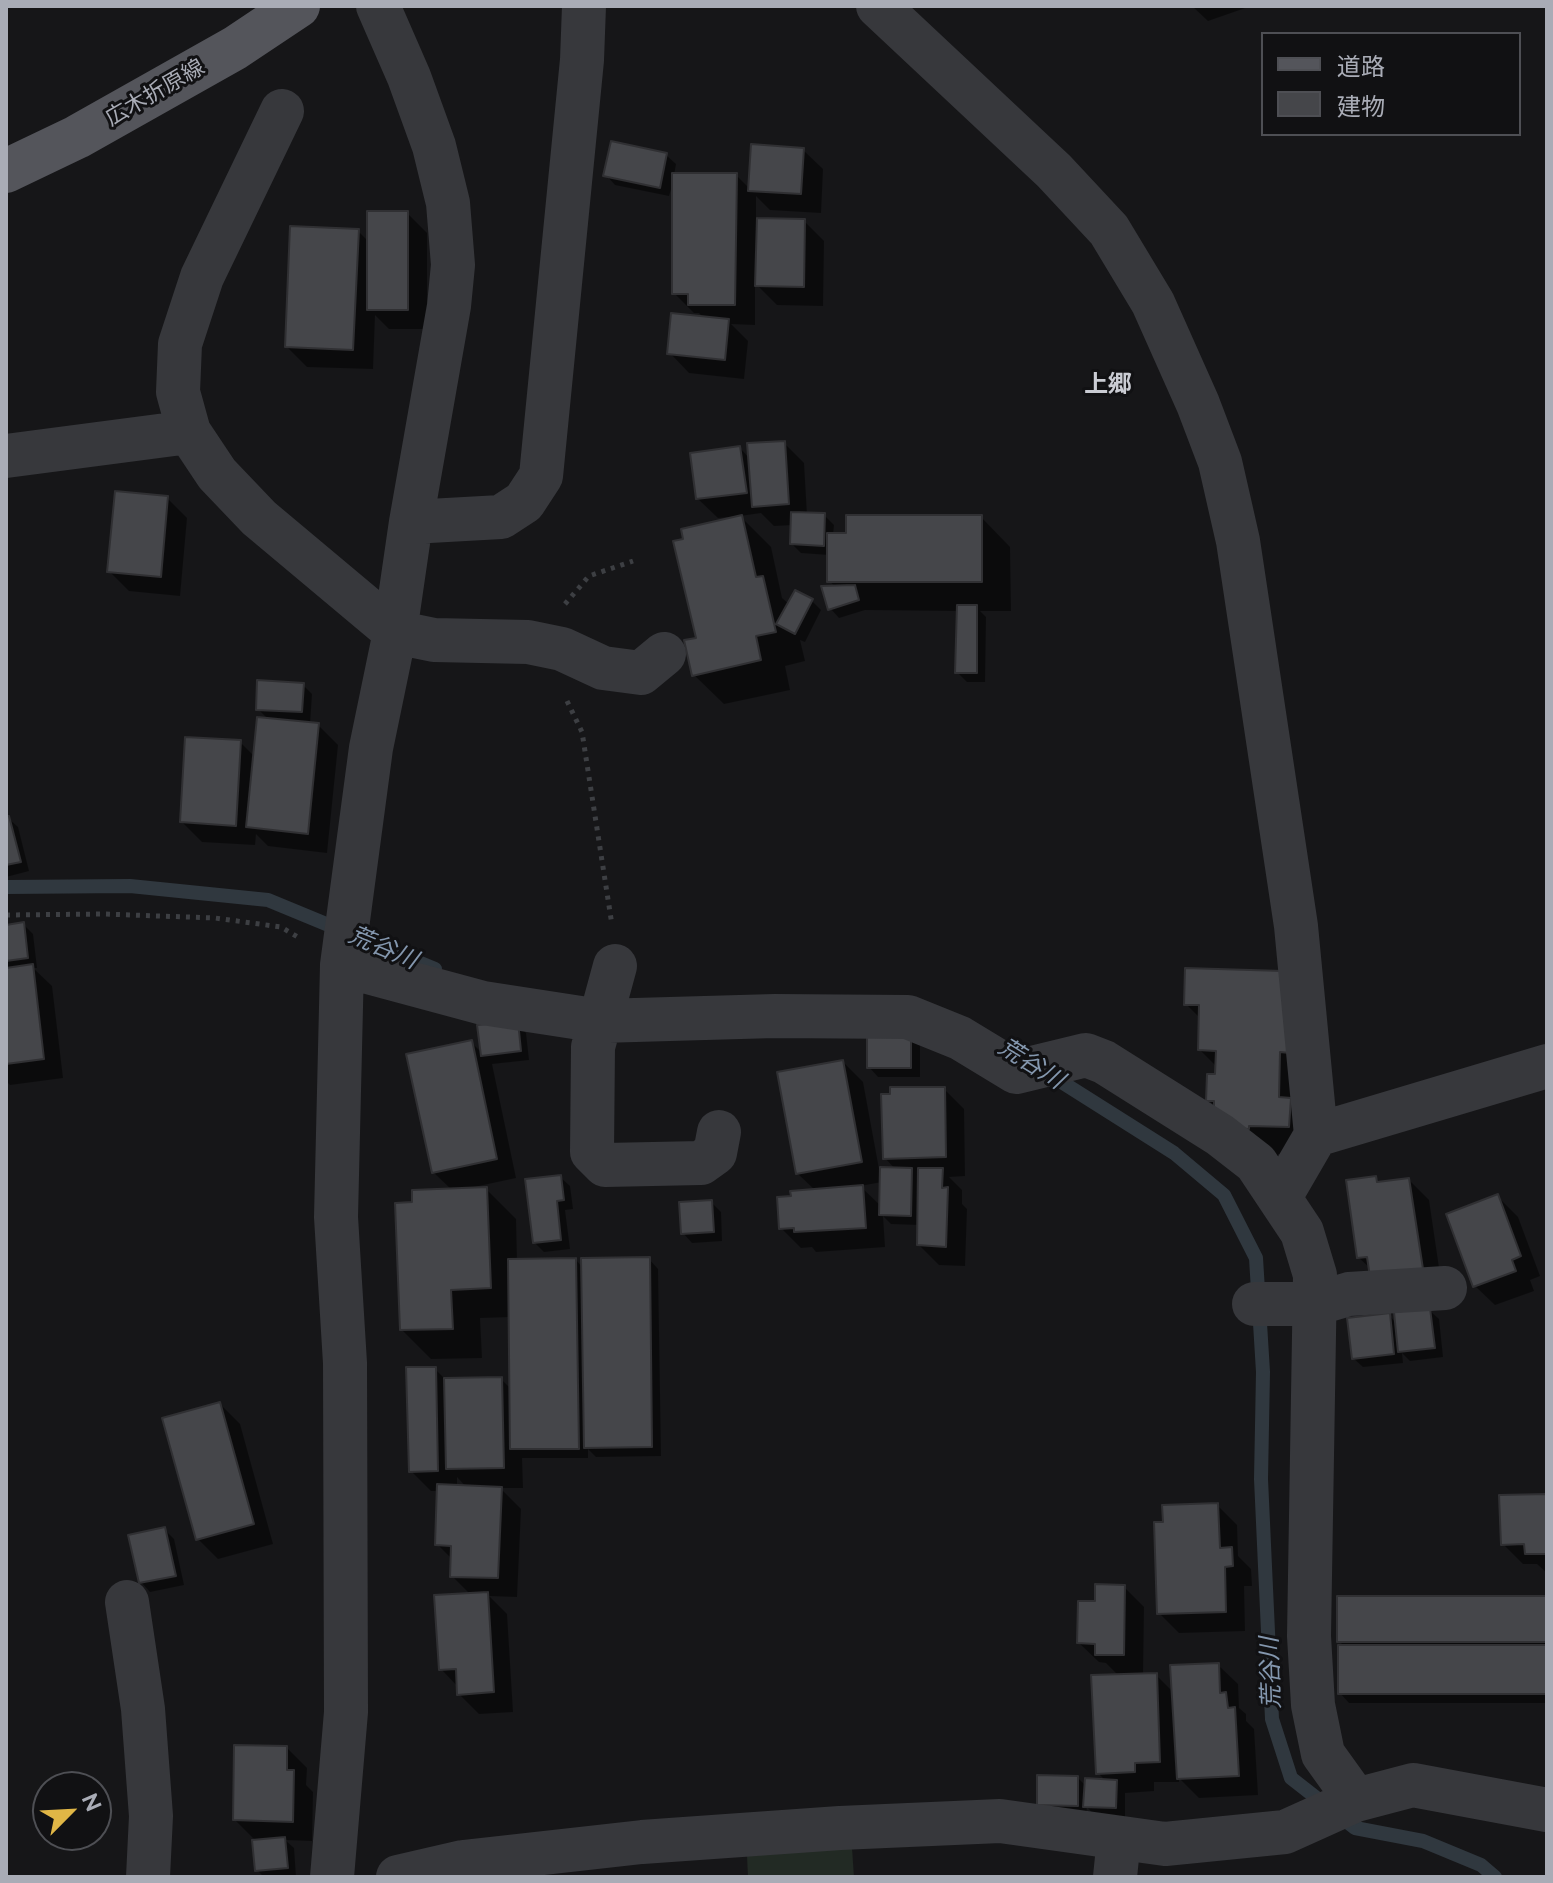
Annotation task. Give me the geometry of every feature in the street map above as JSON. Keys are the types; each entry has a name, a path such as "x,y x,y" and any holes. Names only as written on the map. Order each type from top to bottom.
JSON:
{"main road":[{"name":"広木折原線","path":"6,171 91,130 235,48 298,6"}],"street":[{"path":"332,1877 346,1712 345,1363 336,1217 342,965 371,748 395,632 449,306 453,265 448,203 434,146 409,77 378,6"},
{"path":"411,522 501,517 524,502 541,476 582,60 584,6"},
{"path":"878,6 1054,171 1109,230 1153,303 1220,462 1238,541 1296,926 1316,1135 1280,1197"},
{"path":"282,111 202,277 180,344 178,392 189,432 217,474 259,518 395,632 434,640 528,642 562,649 603,668 641,673 664,654"},
{"path":"6,456 189,432"},
{"path":"342,965 483,1003 600,1021 775,1016 908,1017 960,1038 1016,1072 1086,1055 1104,1062 1220,1135 1256,1163 1302,1232 1315,1275 1309,1636 1313,1705 1323,1754 1356,1800"},
{"path":"615,966 593,1047 592,1152 605,1165 701,1163 715,1153 719,1132"},
{"path":"1316,1135 1544,1078"},
{"path":"1254,1304 1315,1304 1349,1294 1445,1288"},
{"path":"127,1602 143,1709 151,1816 148,1877"},
{"path":"398,1877 478,1860 642,1842 1000,1821 1117,1858 1165,1844 1285,1832 1356,1800 1413,1785 1547,1810"}],"path":[{"path":"615,966 612,914 582,732 565,698 562,649 565,603 589,576 633,561"},
{"path":"6,915 215,918 281,927 342,965"}],"shaded area":[{"path":"852,1848 854,1877 748,1877 747,1856"}],"building":[{"path":"611,141 667,153 660,188 603,176"},
{"path":"751,144 804,148 801,194 748,191"},
{"path":"672,173 737,173 735,305 688,305 688,294 672,294"},
{"path":"367,211 408,211 408,310 367,310"},
{"path":"757,218 805,219 804,287 755,286"},
{"path":"290,226 359,229 353,350 285,347"},
{"path":"671,313 729,319 725,360 667,354"},
{"path":"785,441 789,504 752,507 747,443"},
{"path":"740,446 747,493 696,499 690,453"},
{"path":"115,491 168,496 161,577 107,572"},
{"path":"791,512 825,513 824,546 790,544"},
{"path":"742,515 756,577 763,576 776,632 756,636 761,660 692,676 684,640 696,638 673,541 683,539 681,529"},
{"path":"846,515 982,515 982,582 827,582 827,533 846,533"},
{"path":"855,585 859,600 828,610 821,586"},
{"path":"795,590 813,599 795,634 776,624"},
{"path":"957,605 977,605 977,673 955,673"},
{"path":"257,680 304,683 302,712 256,710"},
{"path":"257,717 319,723 308,834 246,827"},
{"path":"185,737 241,740 236,826 180,822"},
{"path":"6,816 9,816 21,862 6,865"},
{"path":"24,922 28,958 6,961 6,925"},
{"path":"33,964 44,1059 6,1064 6,968"},
{"path":"1185,968 1283,971 1290,1053 1280,1052 1279,1097 1291,1098 1289,1127 1214,1127 1214,1101 1206,1101 1207,1074 1215,1074 1216,1051 1198,1050 1199,1005 1184,1005"},
{"path":"518,1021 521,1051 481,1056 477,1025"},
{"path":"867,1029 911,1029 911,1068 867,1068"},
{"path":"472,1040 497,1159 432,1173 406,1054"},
{"path":"843,1060 862,1162 796,1174 777,1072"},
{"path":"890,1087 945,1087 946,1157 883,1159 881,1094 890,1094"},
{"path":"880,1167 912,1168 911,1216 879,1215"},
{"path":"918,1168 943,1168 942,1188 948,1187 946,1247 917,1245"},
{"path":"561,1175 564,1200 557,1201 561,1240 533,1243 525,1179"},
{"path":"1376,1176 1377,1182 1409,1178 1423,1269 1370,1277 1367,1257 1357,1258 1346,1180"},
{"path":"863,1185 866,1228 794,1232 794,1228 779,1229 777,1197 791,1196 790,1191"},
{"path":"487,1187 491,1288 451,1290 453,1329 400,1330 395,1203 412,1202 412,1190"},
{"path":"1498,1194 1521,1256 1512,1260 1516,1271 1473,1287 1446,1214"},
{"path":"712,1200 714,1232 681,1234 679,1202"},
{"path":"650,1257 652,1447 584,1448 581,1258"},
{"path":"576,1258 579,1449 510,1449 508,1259"},
{"path":"1430,1308 1435,1348 1398,1352 1394,1312"},
{"path":"1390,1313 1394,1354 1352,1359 1347,1318"},
{"path":"406,1367 436,1367 438,1471 409,1472"},
{"path":"502,1377 504,1468 446,1469 444,1378"},
{"path":"220,1402 254,1524 196,1540 162,1418"},
{"path":"437,1484 502,1487 498,1578 450,1577 451,1546 435,1545"},
{"path":"1547,1494 1547,1554 1525,1554 1524,1544 1501,1545 1499,1495"},
{"path":"1218,1503 1220,1548 1232,1547 1233,1566 1225,1567 1226,1612 1157,1614 1154,1522 1163,1522 1162,1505"},
{"path":"165,1527 176,1576 139,1583 128,1535"},
{"path":"1095,1584 1125,1585 1124,1655 1095,1655 1095,1644 1077,1643 1078,1601 1095,1601"},
{"path":"488,1592 494,1692 457,1695 456,1669 439,1670 434,1595"},
{"path":"1337,1596 1547,1596 1547,1642 1337,1642"},
{"path":"1338,1645 1547,1645 1547,1694 1338,1694"},
{"path":"1219,1663 1220,1693 1226,1692 1228,1708 1235,1707 1239,1776 1177,1779 1170,1665"},
{"path":"1157,1673 1160,1762 1135,1763 1135,1772 1096,1774 1091,1675"},
{"path":"234,1745 287,1746 287,1770 294,1770 293,1822 233,1820"},
{"path":"1037,1775 1078,1776 1078,1806 1037,1805"},
{"path":"1085,1778 1117,1780 1116,1808 1083,1807"},
{"path":"285,1837 288,1868 255,1871 252,1840"}],"waterway":[{"name":"荒谷川","path":"6,887 130,886 268,900 435,969"},
{"name":"荒谷川","path":"1049,1074 1174,1153 1224,1195 1256,1258 1263,1372 1261,1479 1272,1719 1291,1778 1355,1828 1423,1841 1481,1865 1495,1877"}],"district":[{"name":"上郷","path":"1108,385"}]}
